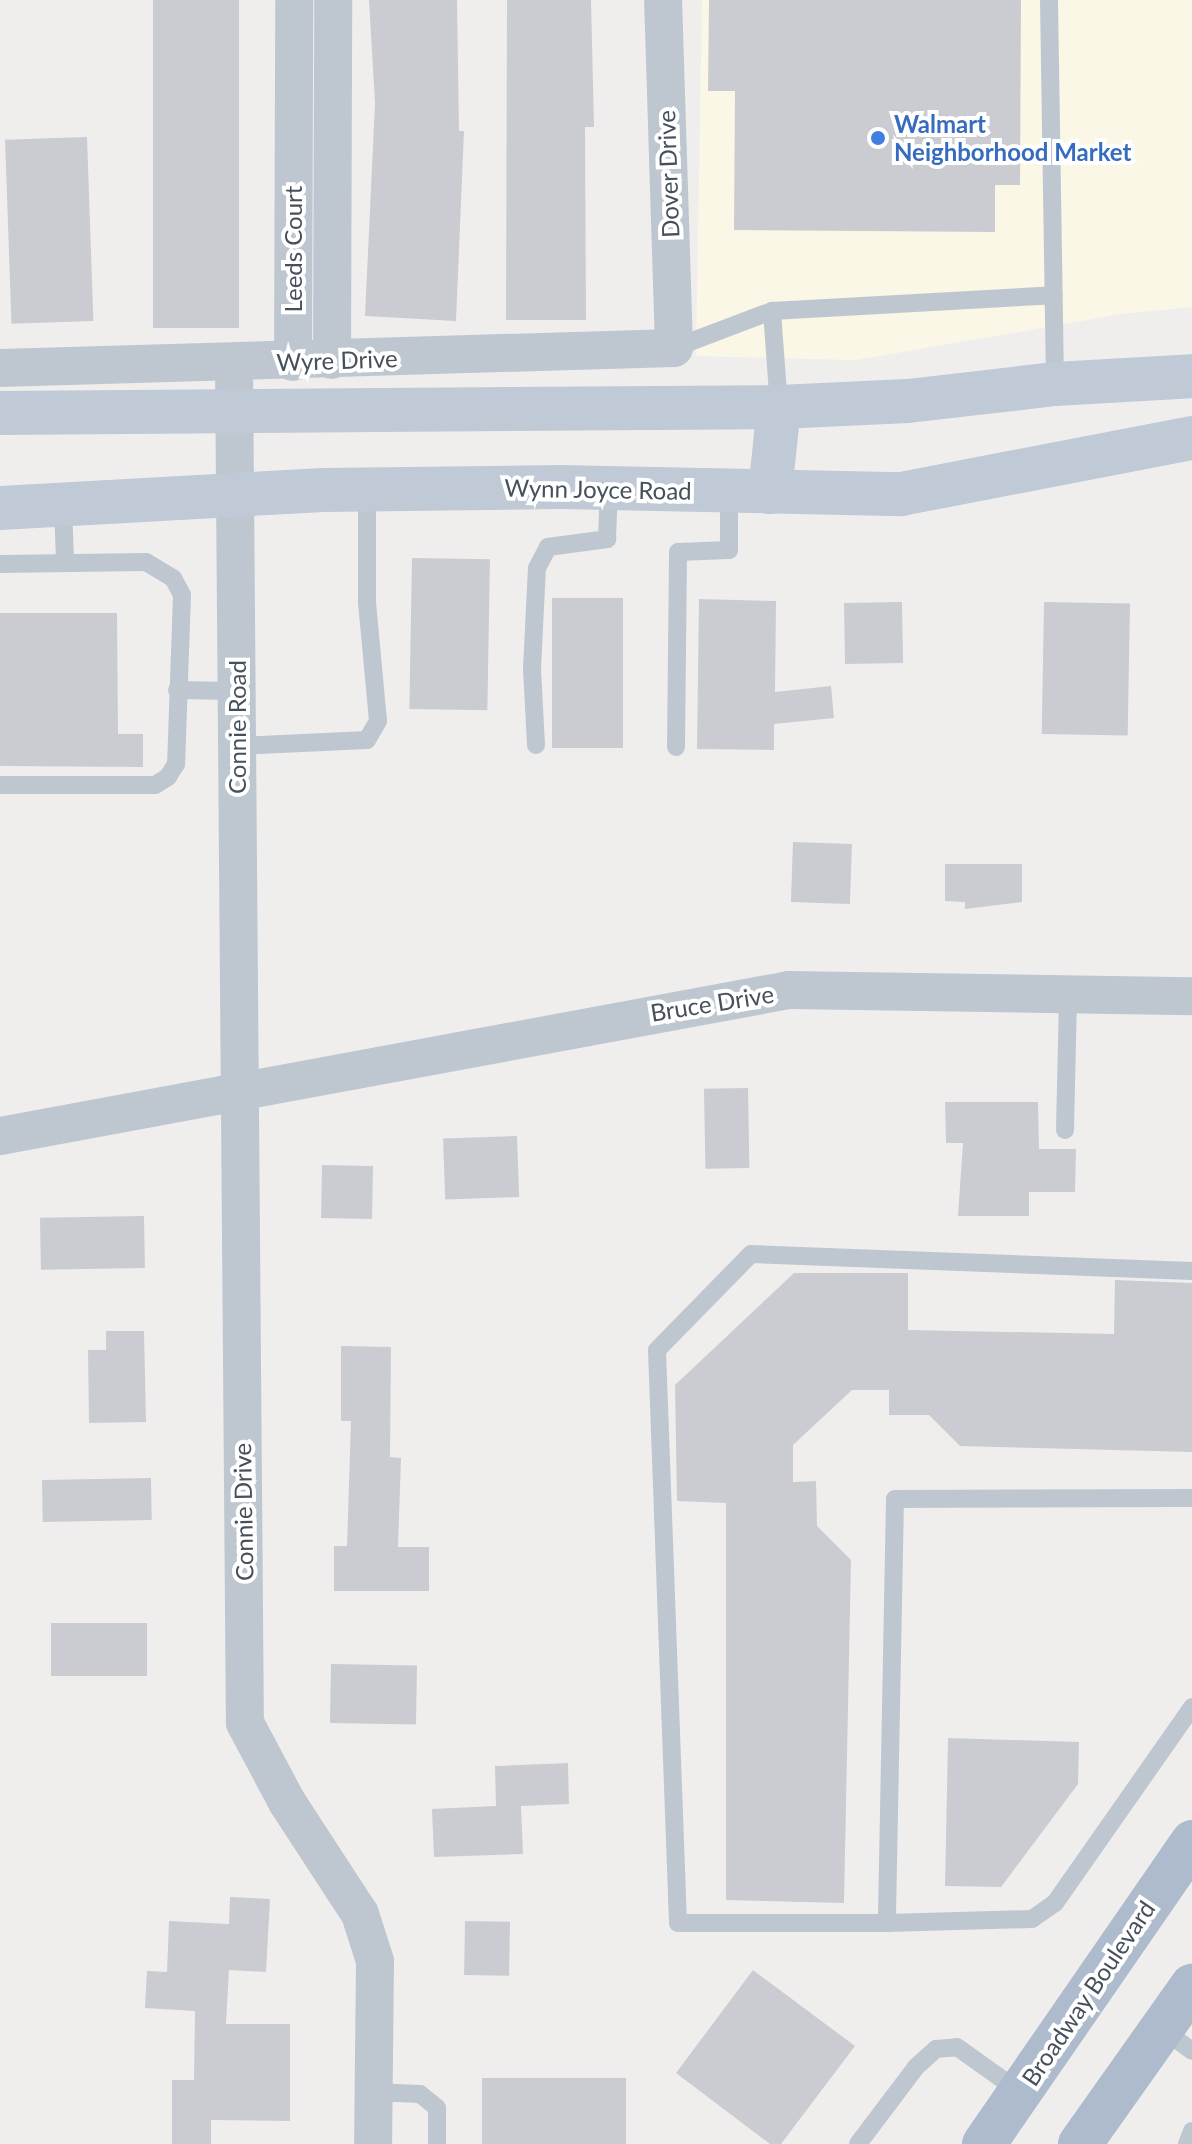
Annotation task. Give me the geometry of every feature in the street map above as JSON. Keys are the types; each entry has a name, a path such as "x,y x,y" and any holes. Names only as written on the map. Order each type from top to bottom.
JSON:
{"main road":[{"path":"0,413 779,407 908,401 1055,384 1192,376"},
{"path":"749,492 779,407"},
{"name":"Wynn Joyce Road","path":"0,508 367,489 609,488 901,494 1192,438"},
{"name":"Broadway Boulevard","path":"984,2144 1192,1842"},
{"path":"1080,2144 1177,2040 1192,1986"}],"street":[{"name":"Leeds Court","path":"293,362 294,0"},
{"name":"Leeds Court","path":"332,360 333,0"},
{"name":"Dover Drive","path":"663,0 674,348"},
{"path":"294,137 333,137"},
{"name":"Wyre Drive","path":"0,368 234,365 674,348"},
{"name":"Connie Road","path":"234,365 238,412 238,1089"},
{"name":"Bruce Drive","path":"238,1089 789,990 1192,996"},
{"path":"0,1136 238,1089"},
{"name":"Connie Drive","path":"238,1089 245,1723 364,1926 375,1961 373,2144"}],"lane":[{"path":"1049,0 1055,384"},
{"path":"674,348 772,311 1054,295"},
{"path":"772,311 779,407"},
{"path":"536,745 532,669 537,568 548,547 607,539 609,488"},
{"path":"237,746 367,740 378,721 367,603 367,489"},
{"path":"676,747 678,552 729,550 749,492"},
{"path":"63,506 65,560"},
{"path":"0,564 65,560 146,562 173,578 182,595 176,764 155,785 0,785"},
{"path":"177,690 237,691"},
{"path":"1065,1130 1068,993"},
{"path":"1192,1271 751,1254 657,1350 678,1923 1032,1919 1055,1903 1192,1707"},
{"path":"887,1923 895,1499 1192,1498"},
{"path":"858,2144 916,2067 936,2049 957,2047 1020,2092"},
{"path":"372,2092 420,2094 437,2108 437,2144"},
{"path":"1187,2144 1192,2131"}],"shaded area":[{"path":"702,0 1192,0 1192,307 1121,314 856,360 696,356"}],"building":[{"path":"153,0 239,0 239,328 153,328"},
{"path":"369,0 457,0 459,131 464,131 456,321 365,316 375,103"},
{"path":"507,0 591,0 594,127 585,127 586,320 506,320"},
{"name":"Walmart Neighborhood Market","path":"709,0 1021,0 1020,185 995,185 995,232 734,230 735,91 708,91"},
{"path":"87,137 93,321 11,324 5,140"},
{"path":"412,558 490,559 487,710 409,709"},
{"path":"552,598 623,598 623,748 552,748"},
{"path":"699,599 776,601 775,692 831,686 834,718 774,724 774,750 697,749"},
{"path":"902,602 903,663 845,664 844,603"},
{"path":"1044,602 1130,604 1128,735 1042,734"},
{"path":"0,613 117,613 118,734 143,734 143,767 0,766"},
{"path":"793,842 852,844 850,904 791,902"},
{"path":"945,864 1022,864 1022,902 965,909 965,902 945,901"},
{"path":"748,1088 749,1168 705,1169 704,1089"},
{"path":"945,1102 1038,1102 1039,1149 1076,1149 1075,1192 1029,1192 1029,1216 958,1216 963,1143 946,1143"},
{"path":"517,1136 519,1197 445,1200 443,1139"},
{"path":"322,1165 373,1166 372,1219 321,1218"},
{"path":"144,1216 145,1268 41,1270 40,1218"},
{"path":"794,1273 908,1273 908,1330 1114,1334 1115,1280 1192,1283 1192,1452 960,1446 929,1415 889,1415 889,1390 852,1390 793,1445 793,1482 816,1481 817,1526 851,1560 844,1903 726,1900 726,1503 677,1501 675,1385"},
{"path":"106,1331 144,1331 146,1422 89,1423 88,1350 106,1350"},
{"path":"341,1346 391,1347 390,1457 401,1458 398,1547 429,1547 429,1591 334,1591 334,1546 347,1546 351,1421 341,1421"},
{"path":"151,1478 152,1520 43,1522 42,1480"},
{"path":"51,1623 147,1623 147,1676 51,1676"},
{"path":"331,1664 417,1666 416,1724 330,1723"},
{"path":"948,1738 1079,1742 1078,1784 1001,1887 945,1886"},
{"path":"568,1763 569,1804 521,1806 523,1854 434,1857 432,1809 496,1806 495,1766"},
{"path":"230,1897 270,1899 266,1972 229,1970 226,2024 290,2024 290,2121 211,2120 211,2144 172,2144 172,2080 194,2080 195,2011 145,2008 147,1971 167,1972 169,1921 229,1924"},
{"path":"465,1921 510,1922 509,1976 464,1975"},
{"path":"753,1970 855,2046 781,2144 770,2144 676,2073"},
{"path":"482,2078 626,2078 626,2144 482,2144"}],"place":[{"name":"Walmart Neighborhood Market","path":"878,138"}]}
